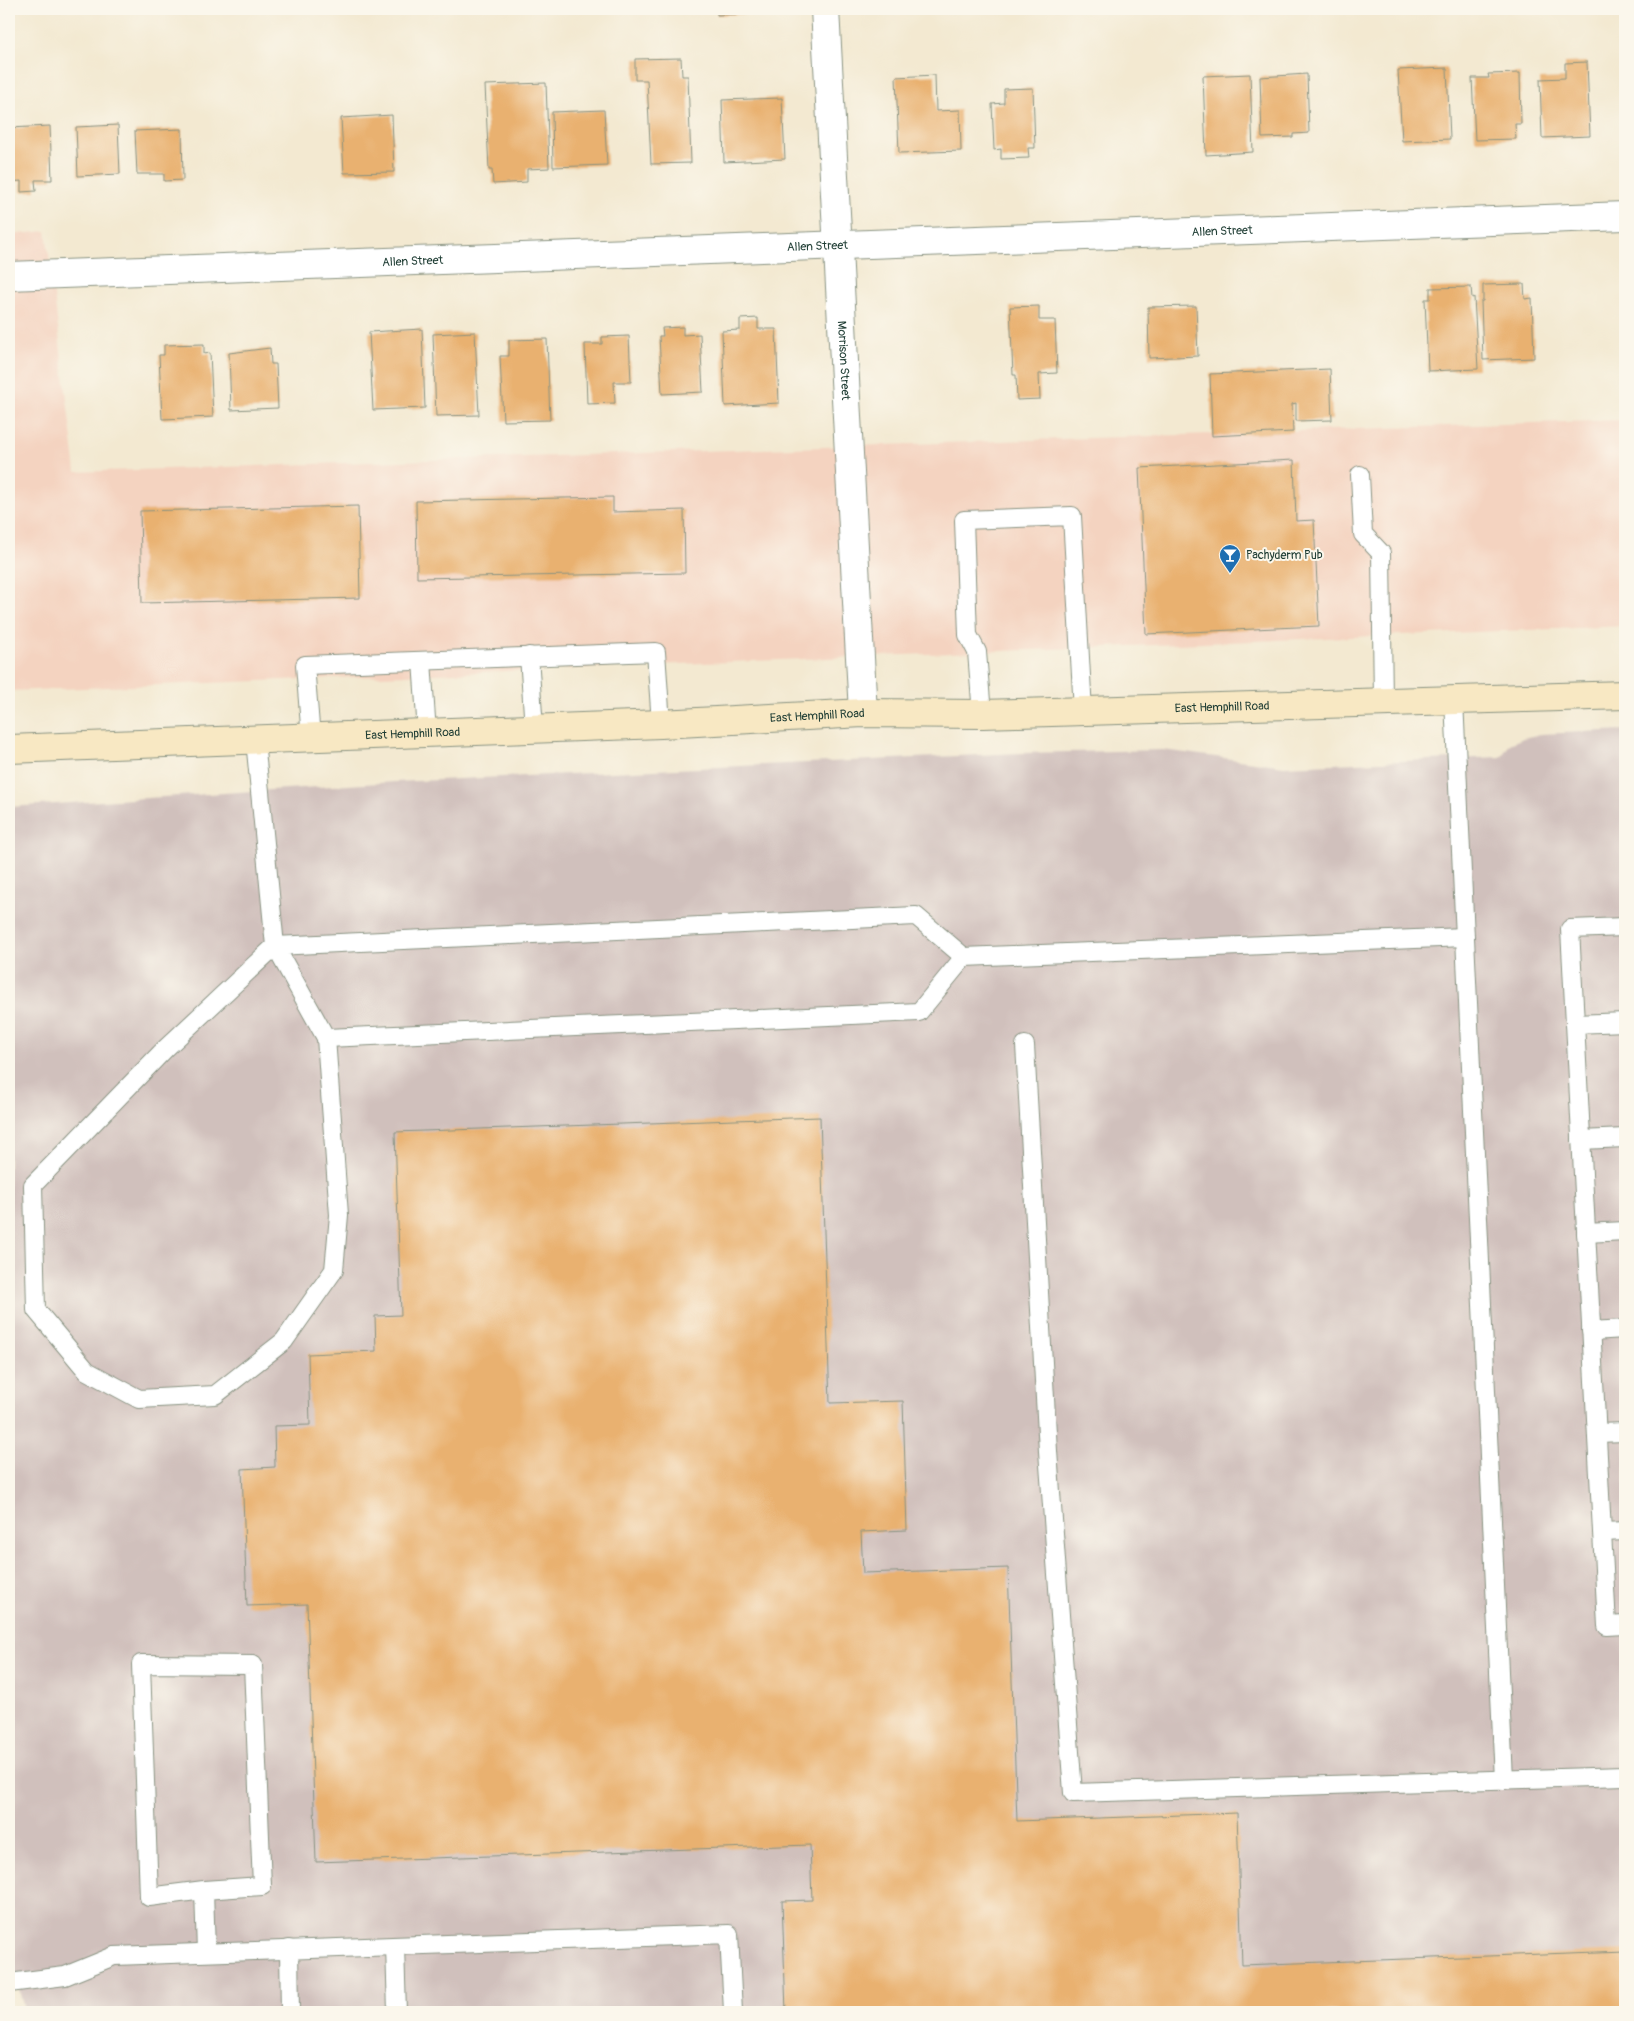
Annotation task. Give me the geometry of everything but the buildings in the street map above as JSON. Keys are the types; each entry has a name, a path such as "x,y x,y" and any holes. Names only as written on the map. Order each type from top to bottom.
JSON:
{"street":[{"name":"Morrison Street","path":"825,9 863,713"},
{"name":"Allen Street","path":"9,276 1625,216"},
{"name":"East Hemphill Road","path":"9,749 661,724 863,713 982,714 1625,695"}],"lane":[{"path":"1360,475 1363,534 1381,553 1384,702"},
{"path":"982,714 977,652 968,635 964,520 1072,516 1083,711"},
{"path":"310,738 305,664 656,652 661,724"},
{"path":"529,656 534,729"},
{"path":"422,661 427,733"},
{"path":"1454,700 1504,1780"},
{"path":"255,740 275,946 326,1038 339,1215 334,1270 284,1341 214,1395 139,1399 87,1371 36,1310 33,1185 165,1049 275,946 916,916 964,957 1465,937"},
{"path":"1625,927 1570,929 1608,1626 1625,1625"},
{"path":"326,1038 920,1012 964,957"},
{"path":"1575,1024 1625,1022"},
{"path":"1025,1046 1048,1451 1073,1793 1625,1776"},
{"path":"1581,1140 1625,1138"},
{"path":"1586,1233 1625,1231"},
{"path":"1592,1331 1625,1330"},
{"path":"1597,1434 1625,1432"},
{"path":"1602,1532 1625,1531"},
{"path":"142,1664 253,1665 262,1886 204,1890 149,1897 142,1664"},
{"path":"204,1890 206,1952"},
{"path":"9,1983 65,1976 114,1956 729,1934 733,2012"},
{"path":"395,1946 397,2012"},
{"path":"289,1949 290,2012"}],"shaded area":[{"path":"46,231 76,472 1625,420 1625,626 9,691 9,235"},
{"path":"1625,730 1625,2012 25,2012 9,1954 9,807 395,782 1021,753 1163,750 1284,766 1501,757 1510,744 1523,738 1541,734"}],"place":[{"name":"Pachyderm Pub","path":"1230,574"}]}
